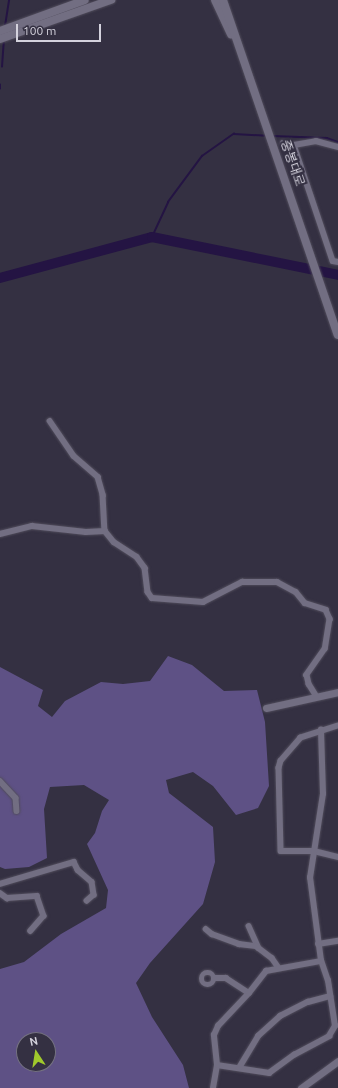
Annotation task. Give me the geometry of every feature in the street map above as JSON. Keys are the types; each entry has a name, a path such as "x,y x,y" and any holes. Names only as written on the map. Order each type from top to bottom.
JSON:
{"main road":[{"path":"0,39 22,27 85,0"},
{"path":"0,31 22,27 111,0"},
{"path":"215,0 223,20 238,43"},
{"name":"중봉대로","path":"223,0 265,116 338,335"}],"street":[{"path":"283,143 294,145 316,141 338,147"},
{"path":"294,145 332,261 338,262"},
{"path":"50,421 74,456 98,478 104,495 105,531 114,542 137,557 145,568 148,592 155,600 202,602 242,582 277,582 296,592 305,603 326,610 330,619 325,649 307,675 309,684 317,697"},
{"path":"0,534 32,526 86,532 105,531"},
{"path":"266,708 338,692"},
{"path":"338,726 321,730 301,738 281,761 279,768 280,849 286,853 314,851 338,857"},
{"path":"217,1065 272,1072 294,1055 329,1036 335,1026 318,944 310,878 323,794 321,730"},
{"path":"0,781 16,798 17,811"},
{"path":"0,884 74,862 78,870 92,882 94,895 87,901"},
{"path":"0,894 7,898 37,896 44,916 31,932"},
{"path":"249,926 259,948"},
{"path":"206,928 212,934 259,948 274,960 279,968"},
{"path":"318,944 338,941"},
{"path":"213,1088 217,1065 216,1029 266,972 279,968 321,961"},
{"path":"214,978 226,978 249,993"},
{"path":"239,1068 258,1036 280,1016 308,1002 330,996"},
{"path":"301,1088 338,1061"}],"shaded area":[{"path":"168,656 192,665 224,691 257,690 265,722 269,786 258,808 236,815 213,786 193,772 166,780 169,793 213,827 215,862 203,904 150,963 136,983 152,1017 183,1065 189,1088 0,1088 0,969 24,962 61,934 106,908 108,890 87,844 95,833 102,811 109,800 84,785 50,787 44,809 47,858 29,867 5,869 0,867 0,667 43,690 38,706 52,717 65,701 101,682 123,684 150,681"}],"waterway":[{"path":"5,26 9,0"},
{"path":"2,67 4,41"},
{"path":"152,237 168,202 202,156 234,134 267,136"},
{"path":"273,136 327,138 338,142"},
{"path":"0,278 152,237 338,275"}]}
